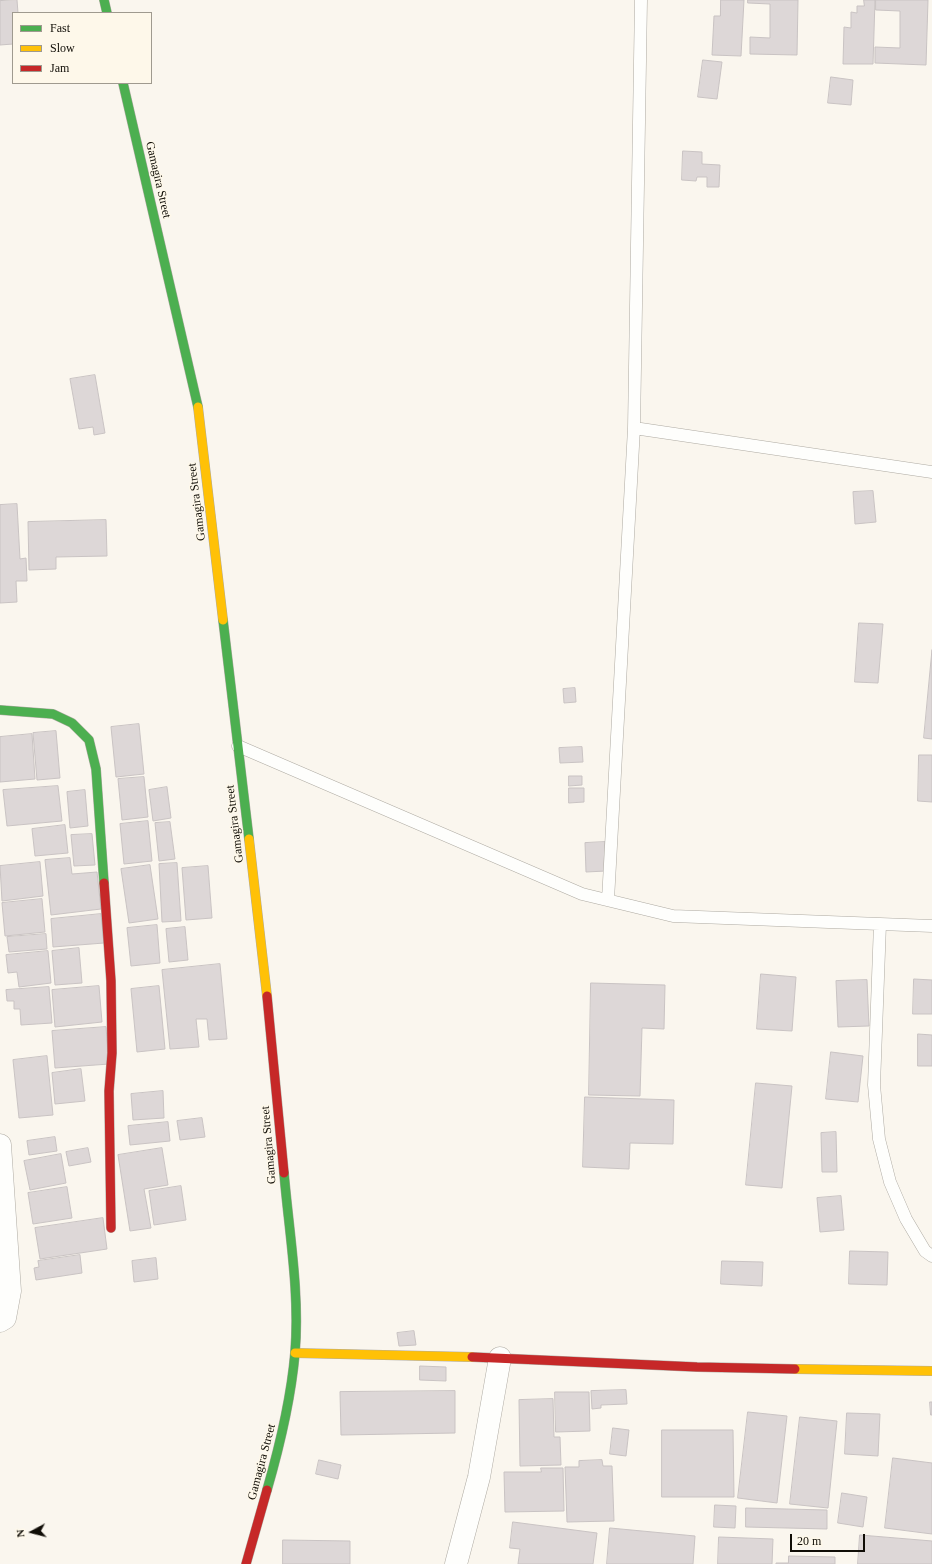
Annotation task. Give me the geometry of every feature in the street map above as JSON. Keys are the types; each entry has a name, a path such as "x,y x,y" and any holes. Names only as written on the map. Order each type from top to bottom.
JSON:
{"street":[{"path":"104,0 107,12"},
{"name":"Gamagira Street","path":"123,84 199,412 271,1029 296,1303 295,1354 283,1433 246,1564"},
{"path":"0,710 52,714 72,723 89,740 96,770 111,981 112,1053 109,1091 111,1228"},
{"path":"0,1145 10,1291 4,1318 0,1321"},
{"path":"295,1354 500,1358 697,1367 932,1371"},
{"path":"456,1564 479,1477 500,1358"}],"lane":[{"path":"608,900 634,428 641,0"},
{"path":"634,428 932,472"},
{"path":"238,746 582,894 673,916 932,926"},
{"path":"880,924 874,1085 879,1139 890,1182 906,1219 925,1251 932,1256"}],"building":[{"path":"17,0 18,12 12,12 12,44 0,45 0,1"},
{"path":"721,0 744,0 741,56 712,55 714,16 720,16"},
{"path":"748,0 798,0 797,55 750,54 750,37 770,38 770,4 748,3"},
{"path":"864,0 875,0 873,64 843,64 844,27 851,28 851,12 857,13 857,6 864,6"},
{"path":"876,0 928,0 926,65 875,63 875,47 900,48 900,11 876,10"},
{"path":"703,60 722,62 717,99 698,97"},
{"path":"831,77 853,80 851,105 828,103"},
{"path":"683,151 702,152 702,164 720,165 719,187 707,187 707,177 697,177 696,181 682,180"},
{"path":"95,375 105,433 94,435 93,427 79,429 70,379"},
{"path":"873,491 876,522 855,524 853,492"},
{"path":"17,504 20,559 26,558 27,581 16,581 17,602 0,603 0,505"},
{"path":"106,520 107,556 56,557 56,569 29,570 28,522"},
{"path":"859,623 883,624 878,683 855,682"},
{"path":"932,650 932,739 924,738"},
{"path":"575,688 576,702 564,703 563,689"},
{"path":"139,724 144,774 116,777 111,727"},
{"path":"56,731 60,778 37,780 33,733"},
{"path":"32,734 35,779 0,782 0,737"},
{"path":"582,747 583,762 560,763 559,748"},
{"path":"919,755 932,755 932,802 918,801"},
{"path":"569,776 582,776 582,785 569,786"},
{"path":"144,777 148,817 122,820 118,779"},
{"path":"58,786 62,821 7,826 3,790"},
{"path":"167,787 171,818 153,821 149,790"},
{"path":"569,788 584,788 584,802 569,803"},
{"path":"85,790 88,826 70,828 67,792"},
{"path":"148,821 152,861 124,864 120,824"},
{"path":"170,822 175,859 159,861 155,823"},
{"path":"65,825 68,853 35,856 32,829"},
{"path":"92,834 95,865 74,866 71,835"},
{"path":"605,842 606,871 586,872 585,843"},
{"path":"70,858 72,874 97,872 101,909 51,915 45,860"},
{"path":"40,862 43,896 2,901 0,866"},
{"path":"177,863 181,921 162,922 159,864"},
{"path":"150,865 158,919 129,923 121,869"},
{"path":"208,866 212,918 186,920 182,868"},
{"path":"42,899 45,932 5,936 2,903"},
{"path":"101,914 104,943 53,947 51,919"},
{"path":"157,925 160,963 131,966 127,928"},
{"path":"185,927 188,960 169,962 166,929"},
{"path":"46,934 47,949 9,952 7,937"},
{"path":"79,948 82,983 55,985 52,951"},
{"path":"48,951 51,983 19,987 17,972 8,973 6,955"},
{"path":"220,964 227,1039 209,1040 207,1019 196,1019 199,1047 170,1049 162,970"},
{"path":"761,974 796,977 792,1031 757,1029"},
{"path":"914,979 932,980 932,1014 913,1014"},
{"path":"867,980 869,1026 838,1027 836,981"},
{"path":"591,983 665,985 664,1029 642,1028 640,1096 589,1095"},
{"path":"99,986 102,1022 55,1027 52,990"},
{"path":"159,986 165,1049 137,1052 131,989"},
{"path":"49,987 52,1023 21,1025 20,1009 14,1009 14,1001 7,1001 6,990"},
{"path":"106,1027 109,1064 55,1068 52,1031"},
{"path":"918,1034 932,1035 932,1066 918,1066"},
{"path":"831,1052 863,1056 858,1102 826,1099"},
{"path":"47,1056 53,1115 19,1118 13,1060"},
{"path":"81,1069 85,1101 55,1104 52,1073"},
{"path":"756,1083 792,1086 782,1188 746,1185"},
{"path":"163,1091 164,1118 133,1120 131,1094"},
{"path":"585,1097 674,1100 673,1144 630,1143 629,1169 583,1167"},
{"path":"202,1118 205,1137 180,1140 177,1121"},
{"path":"168,1122 170,1141 130,1145 128,1126"},
{"path":"836,1132 837,1172 822,1172 821,1133"},
{"path":"55,1137 57,1151 29,1155 27,1141"},
{"path":"88,1148 91,1162 69,1166 66,1152"},
{"path":"162,1148 168,1185 144,1189 151,1228 130,1231 118,1155"},
{"path":"61,1154 66,1183 30,1190 24,1161"},
{"path":"181,1186 186,1220 154,1225 149,1191"},
{"path":"67,1187 72,1218 33,1224 28,1193"},
{"path":"841,1196 844,1230 820,1232 817,1198"},
{"path":"103,1218 107,1249 40,1259 35,1228"},
{"path":"850,1251 888,1252 887,1285 849,1284"},
{"path":"80,1255 82,1273 36,1280 34,1268 39,1267 38,1261"},
{"path":"156,1258 158,1279 134,1282 132,1261"},
{"path":"722,1261 763,1262 762,1286 721,1284"},
{"path":"414,1331 416,1345 399,1346 397,1333"},
{"path":"420,1366 446,1367 446,1381 420,1380"},
{"path":"626,1390 627,1404 601,1405 601,1408 592,1409 591,1391"},
{"path":"455,1391 455,1433 341,1435 340,1392"},
{"path":"555,1392 589,1392 590,1431 556,1432"},
{"path":"553,1399 554,1437 560,1437 561,1465 520,1466 519,1400"},
{"path":"930,1402 932,1402 932,1415 931,1415"},
{"path":"748,1412 787,1416 777,1503 738,1498"},
{"path":"847,1413 880,1414 878,1456 845,1454"},
{"path":"800,1417 837,1421 828,1508 790,1504"},
{"path":"613,1428 629,1430 626,1456 610,1454"},
{"path":"662,1430 733,1430 734,1497 662,1497"},
{"path":"893,1458 932,1463 932,1534 885,1528"},
{"path":"319,1460 341,1465 338,1479 316,1474"},
{"path":"602,1460 603,1466 612,1466 614,1521 567,1522 565,1467 579,1467 579,1461"},
{"path":"541,1468 563,1468 564,1511 505,1512 504,1472 541,1472"},
{"path":"842,1493 867,1497 863,1527 838,1523"},
{"path":"715,1505 736,1506 735,1528 714,1527"},
{"path":"746,1508 827,1510 827,1529 746,1527"},
{"path":"513,1522 597,1533 593,1564 518,1564 520,1549 510,1548"},
{"path":"610,1528 695,1536 693,1564 607,1564"},
{"path":"860,1535 932,1541 932,1564 858,1564"},
{"path":"719,1537 773,1539 772,1564 718,1564"},
{"path":"283,1540 350,1541 350,1564 283,1564"},
{"path":"789,1556 835,1557 835,1564 776,1564 788,1563"}],"traffic: fast":[{"path":"104,0 107,12"},
{"path":"123,84 198,407"},
{"path":"223,620 249,839"},
{"path":"0,710 53,714 72,723 89,740 96,769 104,883"},
{"path":"267,1490 284,1422 291,1387 295,1353 295,1285 284,1173"}],"traffic: slow":[{"path":"198,407 223,620"},
{"path":"249,839 267,996"},
{"path":"295,1353 472,1357"},
{"path":"795,1369 932,1371"}],"traffic: jam":[{"path":"104,883 111,981 112,1053 109,1091 111,1228"},
{"path":"267,996 284,1173"},
{"path":"472,1357 697,1367 795,1369"},
{"path":"246,1564 267,1490"}]}
